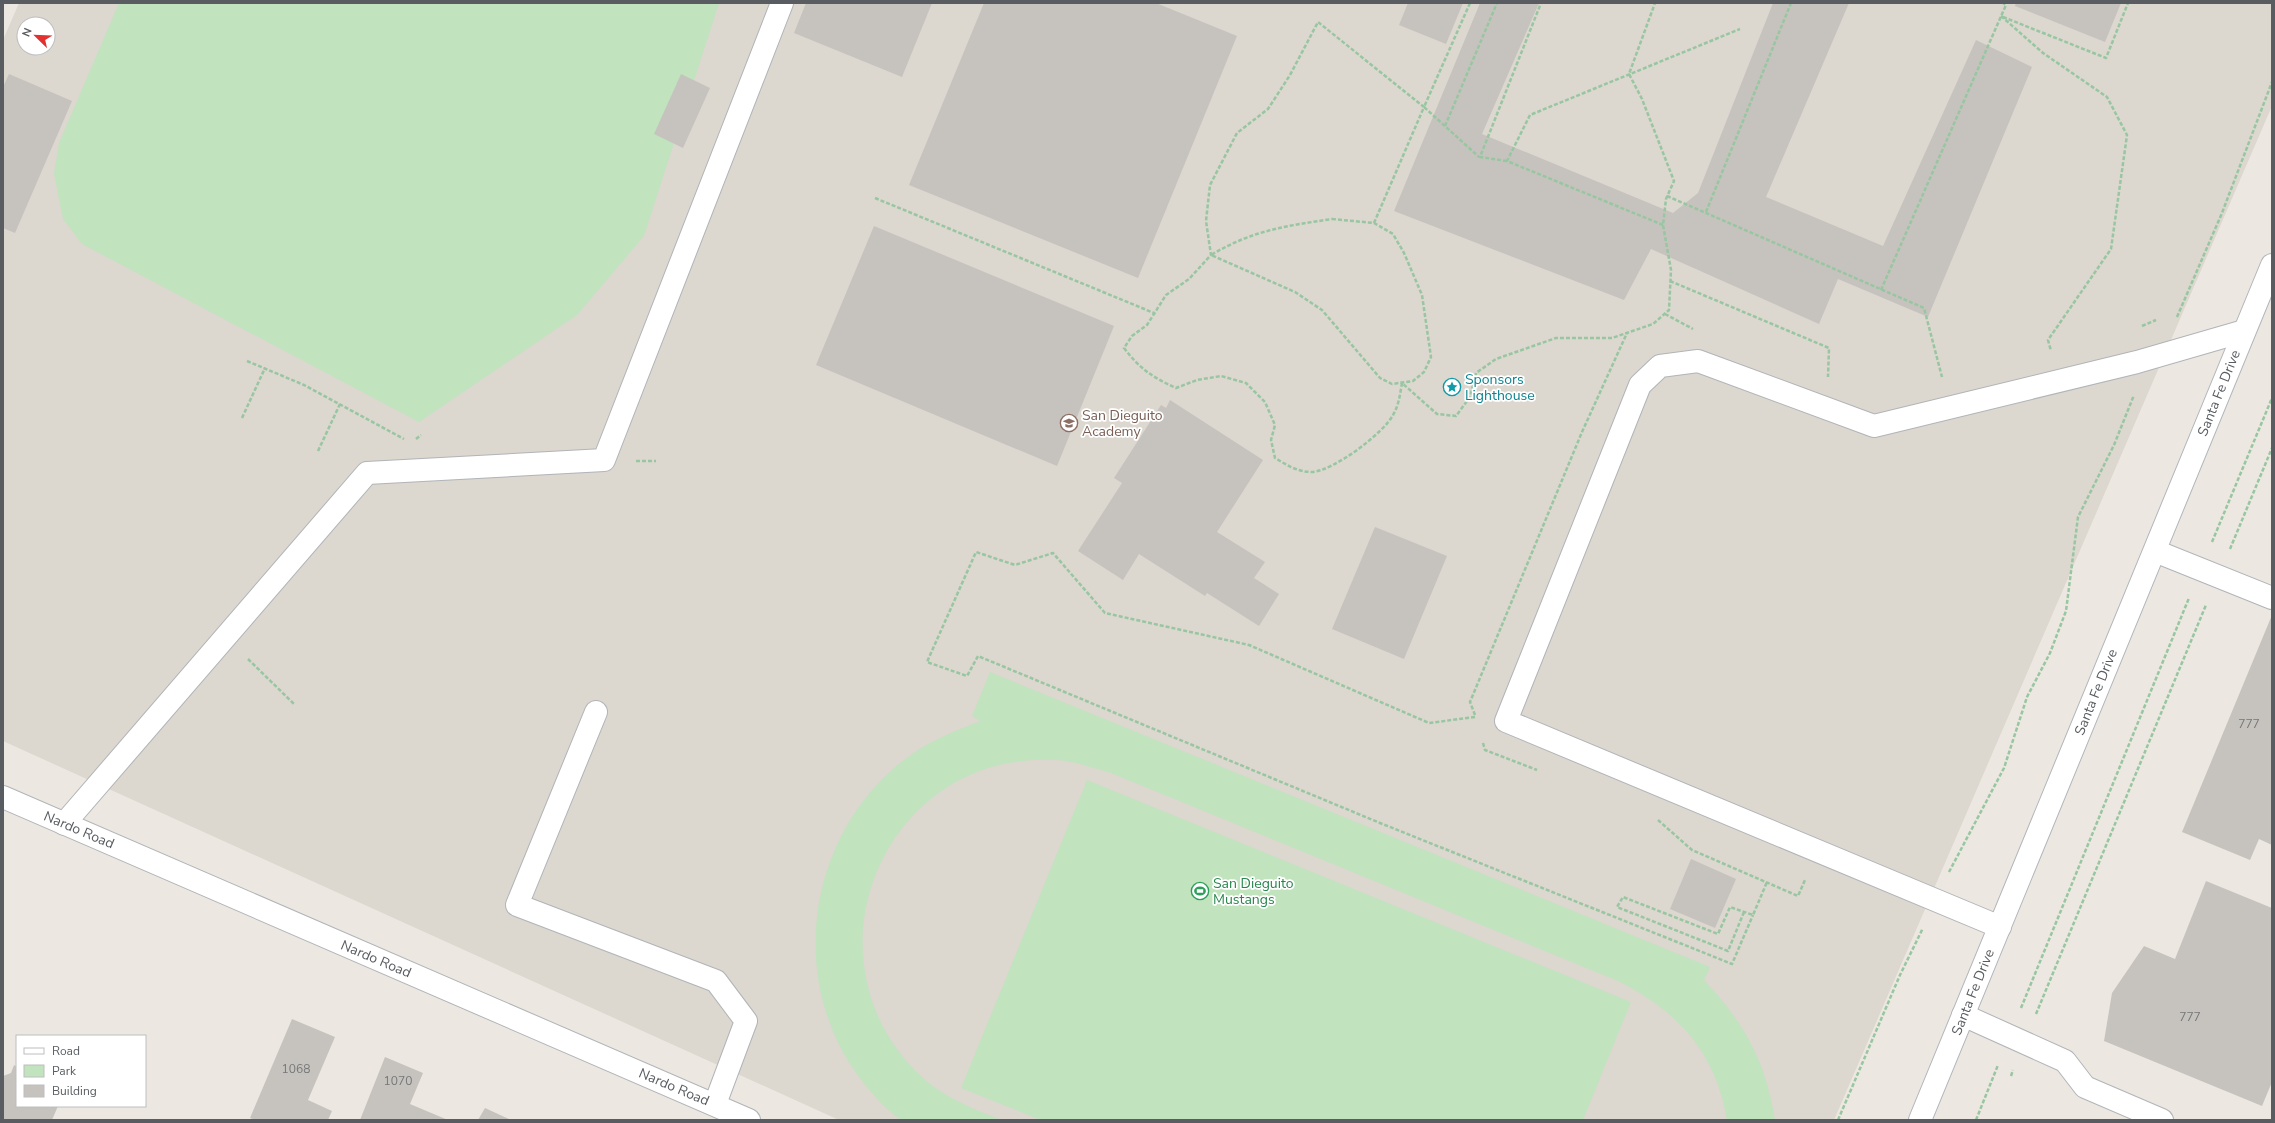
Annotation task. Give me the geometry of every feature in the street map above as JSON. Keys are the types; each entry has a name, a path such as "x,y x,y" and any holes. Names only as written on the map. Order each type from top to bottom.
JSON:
{"main road":[{"path":"64,824 367,473 604,460 782,3"},
{"name":"Santa Fe Drive","path":"1920,1120 2272,265"},
{"path":"2000,927 1506,721 1640,385 1660,366 1698,361 1874,426 2157,357 2244,331"},
{"path":"2155,550 2272,598"},
{"path":"596,712 517,905 716,982 746,1021 715,1104"},
{"name":"Nardo Road","path":"3,797 749,1120"},
{"path":"1963,1015 2065,1061 2085,1087 2162,1120"}],"path":[{"path":"1374,223 1470,3"},
{"path":"1445,126 1497,3"},
{"path":"1480,157 1541,3"},
{"path":"1402,383 1437,414 1456,416 1470,397 1476,373 1496,360 1556,338 1612,338 1653,324 1669,310 1671,270 1663,225 1667,196 1674,181 1642,99 1629,74 1655,3"},
{"path":"1706,212 1791,3"},
{"path":"1881,290 2007,4 2003,3"},
{"path":"2001,16 2106,58 2128,3"},
{"path":"2001,16 2043,53 2107,97 2127,135 2111,249 2048,340 2052,354 2046,355"},
{"path":"1211,255 1206,221 1210,185 1237,133 1268,109 1272,103 1290,75 1318,22 1424,107 1480,157 1507,161 1663,225"},
{"path":"1507,161 1530,115 1740,29"},
{"path":"1838,1120 1900,975 1936,900 2004,768 2027,697 2050,653 2066,611 2078,517 2114,445 2140,380 2163,348 2222,213 2272,82"},
{"path":"1667,196 1924,308 1943,377"},
{"path":"875,198 1154,312"},
{"path":"1211,255 1295,292 1322,310 1380,378 1392,384 1402,383 1414,381 1424,372 1431,357 1422,295 1404,253 1393,234 1374,223 1332,219 1274,227 1230,244 1211,255 1189,279 1166,295 1147,325 1132,336 1124,348 1134,362 1152,376 1176,388 1197,380 1221,376 1246,383 1265,402 1275,425 1271,440 1275,458 1293,469 1313,472 1346,459 1368,442 1393,416 1400,400 1402,383"},
{"path":"1670,281 1829,348 1828,384"},
{"path":"1665,314 1697,331"},
{"path":"2135,329 2156,320"},
{"path":"1477,723 1470,702 1582,432 1627,332"},
{"path":"247,360 304,385 411,443 421,435"},
{"path":"242,418 265,368"},
{"path":"1936,379 1948,375"},
{"path":"2011,1076 2017,1039 2201,569 2272,398"},
{"path":"318,452 340,404"},
{"path":"1475,717 1428,723 1249,645 1105,613 1052,553 1015,565 976,552 927,662 967,676 978,656 1380,823 1732,964 1767,882"},
{"path":"225,637 294,704"},
{"path":"1976,1120 2017,1039 2169,696"},
{"path":"1481,736 1485,750 1544,773"},
{"path":"1670,824 1655,818 1692,850 1798,896 1805,880"},
{"path":"1798,877 1812,882"},
{"path":"1744,912 1728,951 1618,906 1623,897 1718,934 1730,907 1753,915"}],"shaded area":[{"name":"San Dieguito Academy","path":"19,3 2272,3 2272,106 1834,1120 839,1120 3,741 3,40"}],"green space":[{"path":"119,3 719,3 644,236 577,315 419,422 82,244 63,219 54,174 59,143"},
{"path":"990,672 1710,967 1704,980 1731,1011 1751,1044 1766,1080 1775,1120 1727,1120 1722,1096 1714,1074 1703,1054 1691,1037 1676,1020 1659,1006 1618,981 1111,773 1077,763 1056,760 995,766 944,789 904,826 877,872 864,924 866,979 886,1032 924,1079 933,1086 981,1112 1001,1120 901,1120 883,1105 867,1087 857,1074 835,1037 822,997 816,956 817,914 826,873 842,835 865,799 894,768 914,752 936,740 981,721 972,716"},
{"name":"San Dieguito Mustangs","path":"1087,780 1631,1002 1583,1120 1041,1120 961,1088"}],"building":[{"path":"806,3 932,3 902,77 794,33"},
{"path":"984,3 1156,3 1237,36 1138,278 909,185"},
{"path":"1408,3 1463,3 1446,44 1399,25"},
{"path":"1480,3 1539,3 1482,134 1673,213 1698,193 1773,3 1849,3 1766,197 1883,246 1976,40 2032,67 1928,317 1838,279 1819,324 1651,249 1624,300 1394,211"},
{"path":"2016,3 2121,3 2105,42 2015,6"},
{"path":"9,74 72,101 15,233 3,228 3,87"},
{"path":"681,74 710,88 683,148 654,134"},
{"path":"874,226 1114,326 1057,466 816,365"},
{"path":"1170,400 1263,460 1217,532 1265,562 1254,578 1279,594 1259,626 1207,593 1205,596 1139,554 1123,580 1078,551 1122,483 1114,478 1161,405 1166,408"},
{"path":"1375,527 1447,556 1404,659 1332,629"},
{"path":"2272,615 2272,845 2259,839 2250,860 2182,832"},
{"path":"1691,859 1736,879 1715,928 1670,909"},
{"path":"2206,881 2272,908 2272,1082 2262,1106 2104,1041 2112,993 2144,946 2175,959"},
{"path":"292,1019 335,1037 308,1100 332,1111 328,1120 255,1120 250,1118"},
{"path":"385,1057 423,1073 410,1104 448,1120 360,1120"},
{"path":"14,1065 16,1066 16,1107 58,1107 52,1120 3,1120 3,1076 11,1073"},
{"path":"485,1108 511,1120 478,1120"}],"place":[{"name":"Sponsors Lighthouse","path":"1452,387"},
{"name":"San Dieguito Academy","path":"1069,423"},
{"name":"San Dieguito Mustangs","path":"1200,891"}]}
